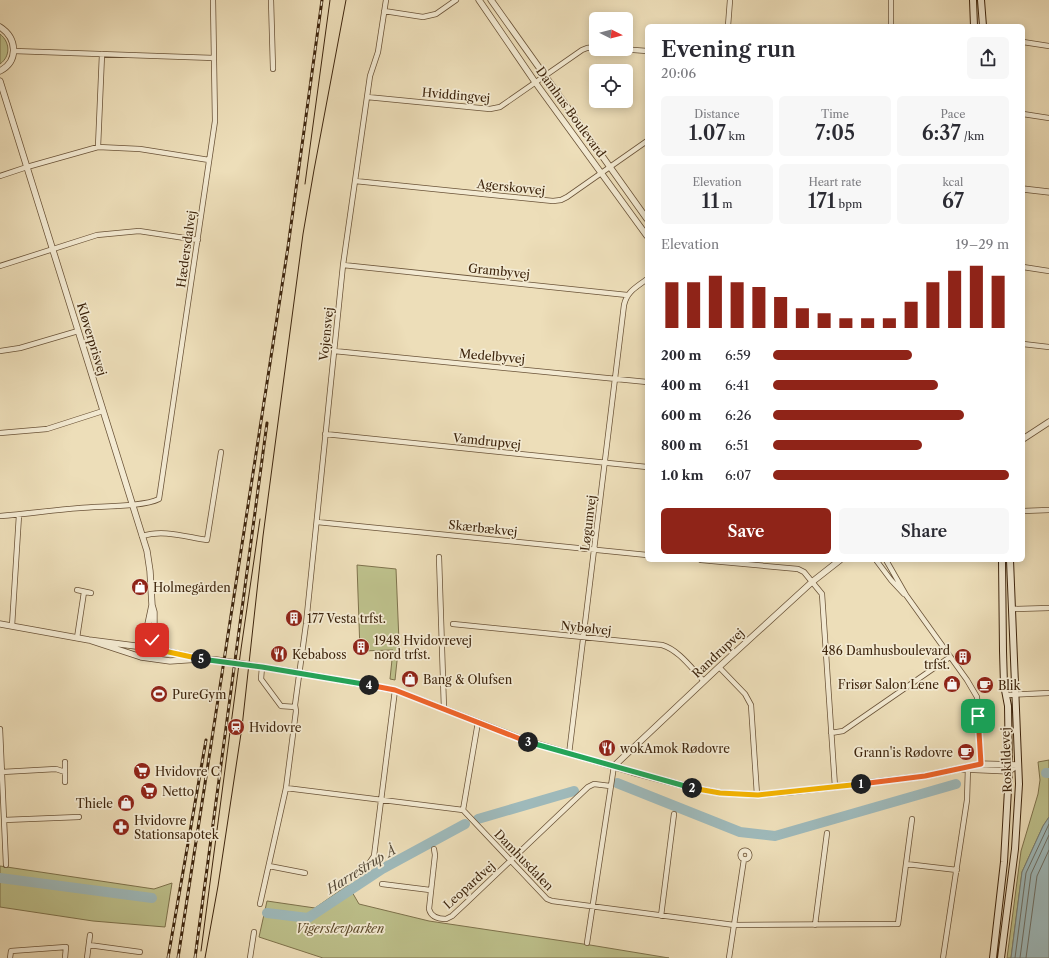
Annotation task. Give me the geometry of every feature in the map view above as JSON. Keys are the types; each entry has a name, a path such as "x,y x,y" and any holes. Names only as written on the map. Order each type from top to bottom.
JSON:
{"main road":[{"path":"973,0 974,24"},
{"path":"981,0 983,24"},
{"name":"Roskildevej","path":"992,958 1004,862 1009,771 1008,706 1003,651 1002,562"},
{"name":"Roskildevej","path":"1001,958 1015,849 1018,807 1016,694 1010,562"}],"street":[{"name":"Hædersdalvej","path":"132,504 155,501 159,499 215,121 213,0"},
{"path":"271,0 273,69"},
{"name":"Vojensvej","path":"260,904 286,788 317,522 343,265 370,76 378,52 386,0"},
{"path":"384,11 424,17 436,14 456,0"},
{"name":"Damhus Boulevard","path":"479,0 645,233"},
{"name":"Damhus Boulevard","path":"491,0 645,217"},
{"path":"728,24 730,0"},
{"path":"891,0 891,24"},
{"path":"0,28 11,37 14,51 9,64 0,71"},
{"path":"1025,42 1049,46"},
{"name":"Hviddingvej","path":"367,97 490,109 500,107 582,50 589,48"},
{"path":"633,50 645,51"},
{"path":"14,51 214,58"},
{"path":"98,147 102,54"},
{"name":"Kløverprisvej","path":"0,81 148,559 154,612 154,627 148,658"},
{"path":"1025,114 1049,118"},
{"name":"Agerskovvej","path":"355,181 553,201 561,200 610,168 645,142"},
{"path":"0,176 98,147 140,149 209,160"},
{"path":"1025,189 1049,192"},
{"path":"0,266 97,235 140,231 198,240"},
{"name":"Grambyvej","path":"343,265 627,295"},
{"path":"1025,267 1049,271"},
{"path":"627,295 645,281"},
{"name":"Løgumvej","path":"569,754 624,305 627,295"},
{"path":"0,351 20,348 78,330"},
{"path":"1025,344 1049,347"},
{"name":"Medelbyvej","path":"334,351 645,382"},
{"path":"0,434 47,429 103,411"},
{"path":"1025,438 1049,422"},
{"name":"Vamdrupvej","path":"325,434 645,467"},
{"path":"142,536 161,533 207,540 221,452"},
{"path":"0,516 132,504"},
{"path":"1025,511 1049,510"},
{"path":"12,626 19,515"},
{"name":"Skærbækvej","path":"317,522 645,554"},
{"path":"439,557 444,709"},
{"path":"723,562 798,569 804,572 823,596 835,787"},
{"name":"Randrupvej","path":"614,766 812,582 837,562"},
{"path":"878,562 891,580 906,595"},
{"path":"887,562 906,595 977,697 981,764"},
{"path":"77,590 91,593"},
{"path":"77,638 84,592"},
{"name":"Kløverprisvej","path":"141,657 152,605"},
{"path":"1012,609 1049,608"},
{"path":"0,624 89,640 144,646 200,659 300,673 395,690 524,740 693,788 720,793 758,795 925,776 968,768 1009,771 1018,765"},
{"name":"Nybølvej","path":"453,624 662,645 671,648 704,681"},
{"path":"89,640 141,657 170,661 200,659"},
{"path":"831,733 843,731 950,657"},
{"path":"262,667 260,679 281,706 295,707"},
{"path":"719,667 745,694 751,705 758,795"},
{"path":"370,862 374,856 395,690"},
{"path":"1006,695 1049,693"},
{"path":"286,788 463,810 478,722"},
{"path":"0,729 6,866"},
{"path":"65,762 65,782"},
{"path":"968,768 981,764 1018,765"},
{"path":"587,943 614,766"},
{"path":"943,958 967,800 968,768"},
{"path":"2,772 56,769 65,772"},
{"name":"Leopardvej","path":"434,849 435,855 428,906 430,912 437,917 446,919 457,911 591,785 610,786"},
{"name":"Damhusdalen","path":"463,810 549,900 734,925 898,924 912,819"},
{"path":"661,916 674,814"},
{"path":"4,820 78,817"},
{"path":"815,925 827,833"},
{"path":"729,958 744,859"},
{"path":"906,864 956,870"},
{"path":"269,866 305,873"},
{"name":"Leopardvej","path":"382,884 430,890"},
{"path":"250,958 254,932"},
{"path":"87,958 90,935"},
{"path":"89,945 140,952"},
{"path":"10,958 11,951 66,947 65,958"}],"green space":[{"path":"0,34 6,41 8,49 4,61 0,64"},
{"path":"357,565 396,569 399,642 395,680 390,679 393,650 360,651"},
{"path":"1049,760 1049,817 1043,826 1022,872 1011,958 1007,958 1021,851 1038,794 1040,780 1038,762"},
{"path":"0,866 154,889 172,883 165,927 93,921 0,907"},
{"name":"Vigerslevparken","path":"348,885 359,904 429,921 669,958 323,958 259,937 267,901 315,908"}],"water":[{"path":"1049,817 1049,958 1011,958 1022,872 1043,826"}],"waterway":[{"name":"Harrestrup Å","path":"617,783 740,832 775,836 956,784"},
{"name":"Harrestrup Å","path":"478,819 574,791"},
{"name":"Harrestrup Å","path":"267,913 308,918 382,869 465,824"},
{"name":"Harrestrup Å","path":"0,878 152,898"}],"tram line":[{"path":"305,184 330,0"},
{"path":"205,958 218,886 242,727 263,536 303,234 346,0"},
{"path":"201,951 241,649 260,519"}],"railway":[{"path":"178,958 288,247 322,0"},
{"path":"195,958 267,423"},
{"path":"168,958 206,740"}],"place":[{"name":"Holmegården","path":"140,587"},
{"name":"177 Vesta trfst.","path":"294,618"},
{"name":"1948 Hvidovrevej nord trfst.","path":"361,647"},
{"name":"Kebaboss","path":"279,654"},
{"name":"486 Damhusboulevard trfst.","path":"963,657"},
{"name":"Bang & Olufsen","path":"410,679"},
{"name":"Frisør Salon Lene","path":"952,684"},
{"name":"Blik","path":"985,685"},
{"name":"PureGym","path":"159,694"},
{"name":"Hvidovre","path":"236,727"},
{"name":"wokAmok Rødovre","path":"607,748"},
{"name":"Grann'is Rødovre","path":"966,752"},
{"name":"Hvidovre C","path":"142,771"},
{"name":"Netto","path":"149,791"},
{"name":"Thiele","path":"126,803"},
{"name":"Hvidovre Stationsapotek","path":"121,827"}],"route":[{"path":"152,640 150,648 200,659 217,660 300,673 395,690 527,741 654,778 720,793 758,795 880,782 925,776 981,764 978,716"}]}
